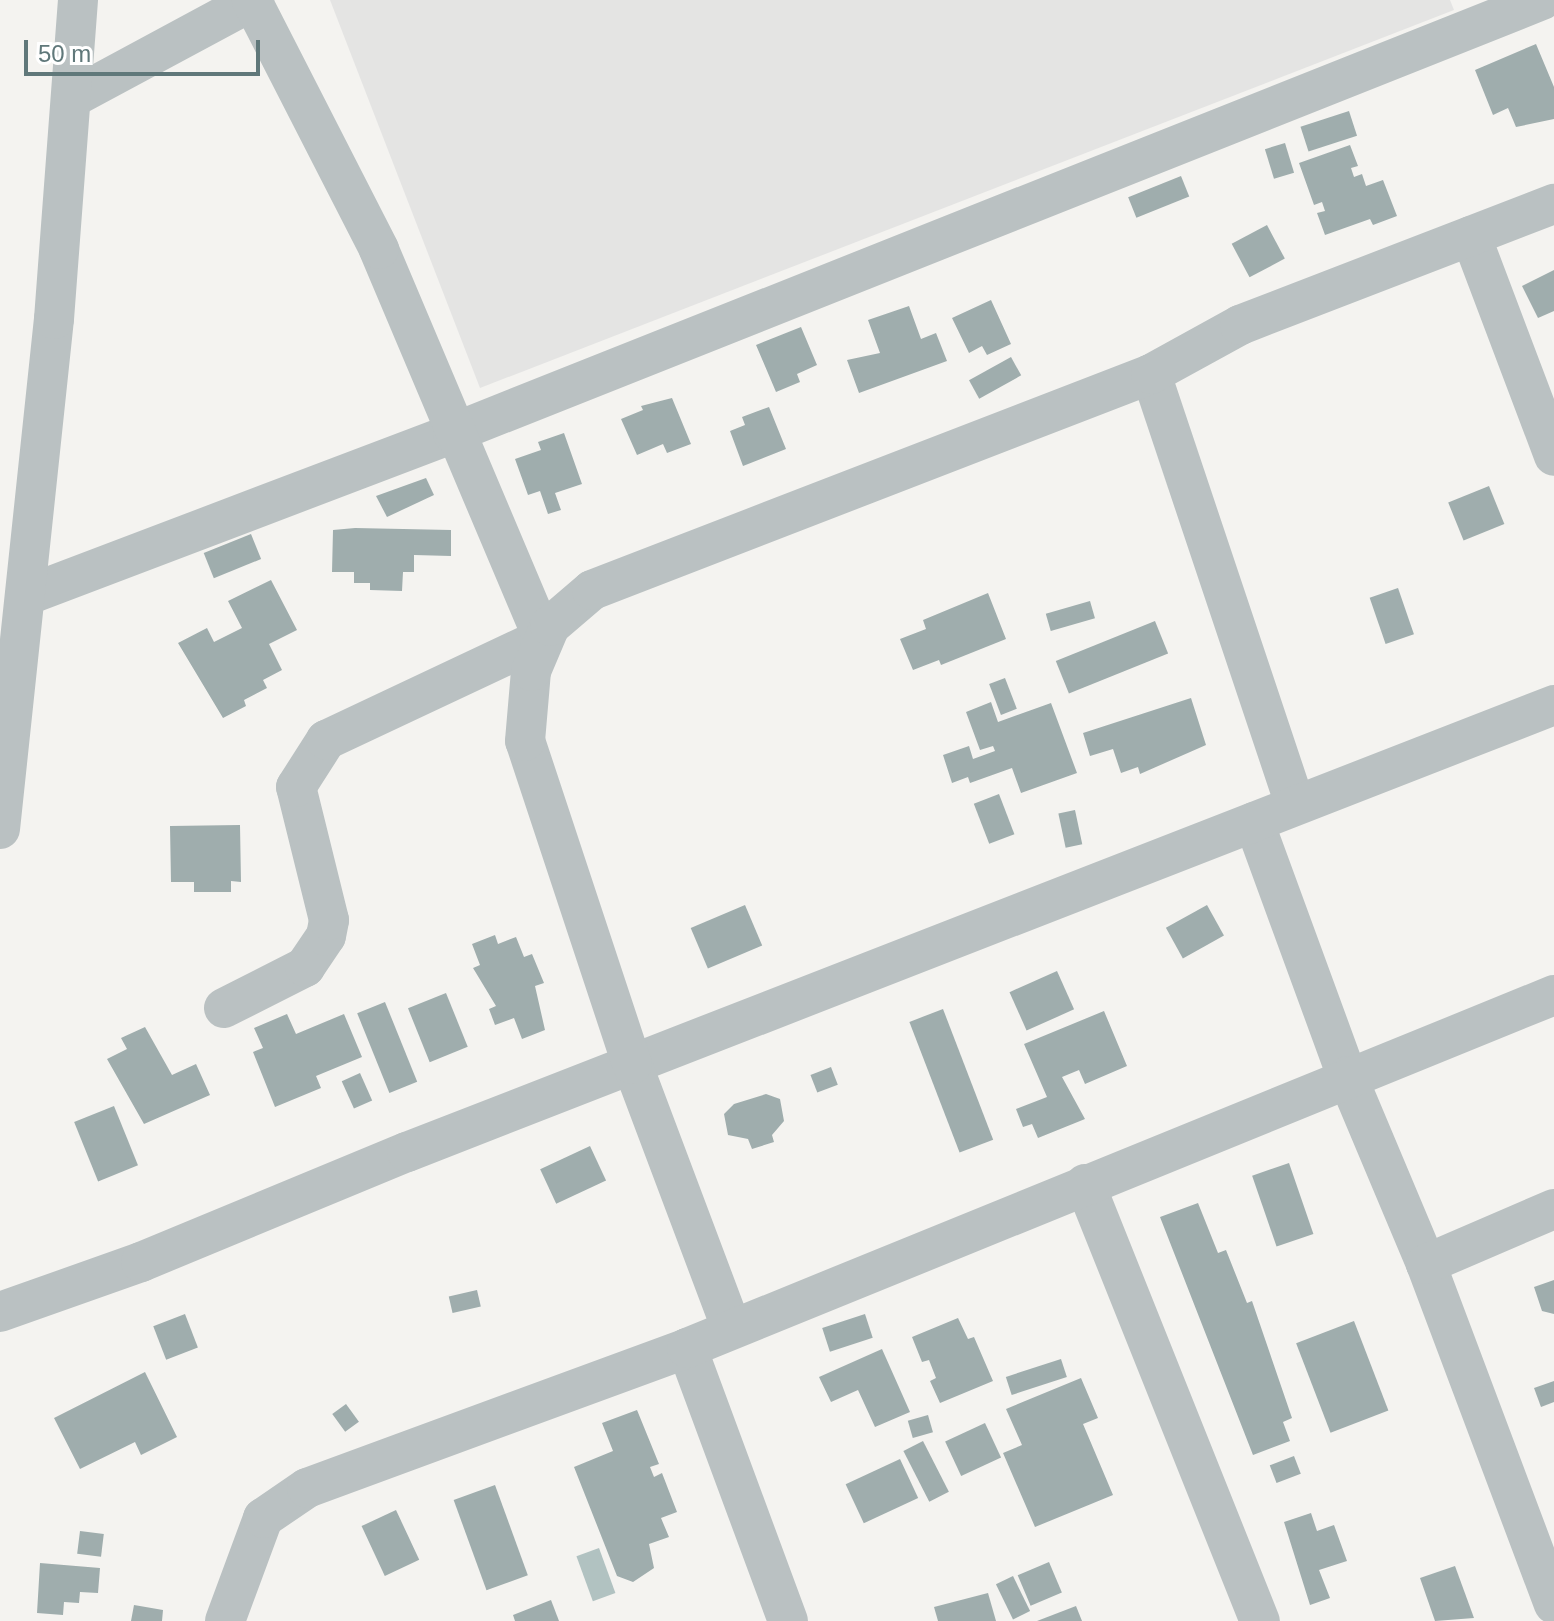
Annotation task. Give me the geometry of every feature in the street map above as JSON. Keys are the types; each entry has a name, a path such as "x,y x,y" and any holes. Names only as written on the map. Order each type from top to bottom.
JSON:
{"street":[{"path":"0,829 10,636 25,596 72,98 78,0"},
{"path":"72,98 253,0 379,249 453,433 543,638"},
{"path":"25,596 453,433 1542,0"},
{"path":"731,1327 632,1064 525,741 525,701 543,638 561,613 592,590 1151,374 1240,325 1554,204"},
{"path":"1471,236 1554,456"},
{"path":"1151,374 1295,804"},
{"path":"224,1008 305,967 326,936 329,920 296,787 326,740 543,638"},
{"path":"0,1312 141,1262 632,1064 1554,705"},
{"path":"1254,822 1347,1076 1426,1264 1554,1604"},
{"path":"225,1621 263,1518 307,1488 687,1348 731,1327 1347,1076 1554,995"},
{"path":"1085,1184 1260,1621"},
{"path":"1426,1264 1554,1209"},
{"path":"687,1348 788,1621"}],"shaded area":[{"path":"330,0 1450,0 1454,10 480,388"},
{"path":"599,1548 615,1593 593,1601 576,1556"}],"building":[{"path":"1536,44 1554,87 1554,119 1516,127 1508,108 1493,115 1475,70"},
{"path":"1349,111 1357,136 1309,151 1300,127"},
{"path":"1285,143 1294,173 1274,179 1265,149"},
{"path":"1350,145 1358,166 1351,168 1354,177 1362,174 1366,186 1383,180 1397,216 1373,225 1370,219 1325,235 1317,213 1325,211 1322,202 1314,205 1299,163"},
{"path":"1181,176 1189,196 1136,218 1128,197"},
{"path":"1267,225 1285,259 1250,277 1232,244"},
{"path":"1554,270 1554,311 1538,318 1522,286"},
{"path":"991,300 1011,344 987,355 982,346 969,353 952,318"},
{"path":"909,306 921,339 936,333 947,361 859,393 847,360 880,353 868,320"},
{"path":"801,327 817,365 797,374 800,382 776,392 756,345"},
{"path":"1011,357 1021,375 979,399 969,380"},
{"path":"672,398 691,444 667,453 663,444 637,455 621,419 643,410 641,406"},
{"path":"769,407 786,449 743,466 730,431 745,425 742,417"},
{"path":"564,433 582,484 555,493 561,510 548,514 540,491 528,495 515,459 541,450 538,442"},
{"path":"426,478 434,495 387,517 376,496"},
{"path":"1489,486 1504,524 1464,540 1448,502"},
{"path":"333,530 451,530 451,556 414,555 414,572 403,572 402,591 370,590 370,583 354,583 354,572 332,572"},
{"path":"251,534 261,559 214,578 204,553"},
{"path":"271,580 297,630 269,644 282,670 263,680 267,688 244,700 246,706 223,718 178,643 207,628 214,642 242,628 228,601"},
{"path":"1398,588 1414,634 1386,644 1370,598"},
{"path":"988,593 1006,639 941,665 939,660 913,670 900,639 926,629 923,620"},
{"path":"1090,601 1095,618 1051,631 1046,614"},
{"path":"1155,621 1168,653 1069,694 1056,661"},
{"path":"1005,678 1017,709 1001,715 989,684"},
{"path":"1191,698 1206,745 1140,774 1138,767 1121,773 1113,749 1090,756 1083,733"},
{"path":"991,702 998,722 1051,703 1077,773 1021,793 1012,768 970,783 968,777 952,783 943,755 969,746 973,759 995,751 993,746 980,750 966,712"},
{"path":"999,794 1014,834 989,844 974,804"},
{"path":"1075,810 1082,844 1066,848 1058,814"},
{"path":"240,825 241,882 231,881 231,892 194,892 194,882 171,882 170,826"},
{"path":"745,905 762,946 708,969 691,928"},
{"path":"1207,905 1224,936 1183,958 1166,928"},
{"path":"495,935 498,944 516,937 524,957 532,954 544,983 535,986 545,1030 522,1039 514,1018 495,1025 489,1009 496,1006 473,968 480,965 472,944"},
{"path":"1057,971 1074,1009 1027,1031 1009,992"},
{"path":"446,993 468,1047 430,1062 408,1008"},
{"path":"385,1002 417,1082 389,1093 357,1013"},
{"path":"943,1009 993,1140 960,1153 909,1022"},
{"path":"1104,1011 1127,1066 1085,1084 1079,1070 1062,1077 1085,1119 1038,1138 1032,1124 1023,1127 1016,1109 1047,1097 1024,1044"},
{"path":"287,1014 296,1034 344,1014 362,1057 316,1076 321,1088 275,1107 253,1052 263,1048 254,1028"},
{"path":"145,1027 172,1075 196,1064 210,1095 144,1124 107,1059 127,1049 121,1038"},
{"path":"831,1067 838,1085 817,1093 810,1075"},
{"path":"360,1073 372,1100 354,1109 342,1081"},
{"path":"766,1094 780,1099 784,1121 772,1135 774,1142 752,1149 748,1139 728,1135 724,1114 734,1104"},
{"path":"114,1106 138,1165 98,1181 74,1122"},
{"path":"590,1146 606,1180 556,1204 540,1169"},
{"path":"1289,1163 1313,1234 1277,1247 1252,1176"},
{"path":"1198,1203 1218,1253 1226,1250 1247,1303 1252,1301 1292,1418 1283,1422 1290,1441 1253,1455 1160,1217"},
{"path":"1554,1280 1554,1314 1542,1311 1534,1287"},
{"path":"477,1290 481,1307 453,1313 449,1297"},
{"path":"185,1314 198,1348 166,1360 153,1326"},
{"path":"865,1314 873,1338 830,1352 822,1328"},
{"path":"958,1318 968,1339 974,1337 993,1381 940,1403 930,1381 936,1378 929,1360 922,1362 912,1337"},
{"path":"1354,1321 1388,1411 1331,1433 1296,1343"},
{"path":"882,1349 910,1412 875,1427 858,1390 831,1402 819,1377"},
{"path":"1061,1359 1067,1377 1012,1395 1006,1377"},
{"path":"145,1372 177,1437 141,1455 135,1442 80,1469 54,1418"},
{"path":"1081,1378 1098,1418 1083,1424 1113,1495 1035,1527 1003,1453 1022,1445 1006,1409"},
{"path":"1554,1381 1554,1402 1541,1407 1534,1388"},
{"path":"346,1404 359,1422 345,1432 332,1414"},
{"path":"637,1410 659,1464 650,1467 654,1477 662,1473 677,1512 661,1518 669,1537 649,1544 654,1568 633,1582 617,1576 574,1467 613,1451 602,1423"},
{"path":"928,1415 933,1432 913,1438 908,1421"},
{"path":"985,1423 1001,1457 961,1476 945,1442"},
{"path":"923,1441 949,1492 929,1502 903,1451"},
{"path":"1294,1456 1301,1474 1277,1483 1270,1465"},
{"path":"900,1459 918,1498 864,1523 846,1484"},
{"path":"495,1485 528,1575 486,1590 454,1500"},
{"path":"396,1510 419,1560 385,1576 362,1526"},
{"path":"1311,1513 1317,1531 1334,1525 1347,1561 1319,1570 1330,1598 1310,1605 1284,1522"},
{"path":"80,1531 104,1534 101,1557 77,1554"},
{"path":"1049,1562 1062,1592 1031,1606 1018,1575"},
{"path":"40,1563 100,1568 98,1593 80,1592 79,1603 64,1602 63,1615 37,1613"},
{"path":"1455,1566 1474,1618 1435,1621 1420,1578"},
{"path":"1013,1576 1030,1611 1013,1619 996,1584"},
{"path":"988,1593 996,1621 938,1621 934,1607"},
{"path":"551,1600 559,1621 515,1621 513,1615"},
{"path":"134,1605 163,1610 162,1621 131,1621"},
{"path":"1076,1606 1082,1621 1037,1621"}]}
